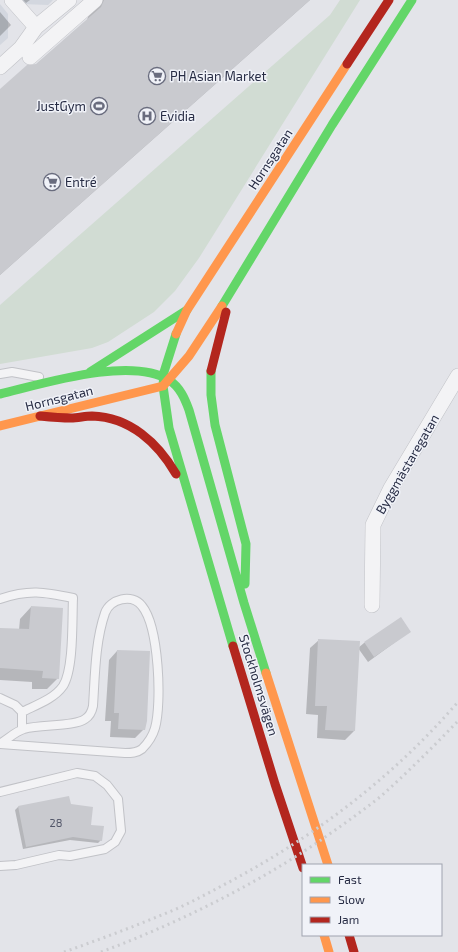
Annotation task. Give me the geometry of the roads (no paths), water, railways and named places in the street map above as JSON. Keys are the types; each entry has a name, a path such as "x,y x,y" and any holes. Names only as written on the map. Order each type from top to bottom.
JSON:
{"main road":[{"name":"Hornsgatan","path":"165,381 176,334 188,310 389,0"},
{"path":"192,509 171,435 165,381 182,365 206,331 412,0"},
{"path":"397,23 418,0"},
{"name":"Stockholmsvägen","path":"235,283 219,336 211,371 211,395 215,424 246,544 244,603"},
{"path":"83,376 188,310"},
{"name":"Hornsgatan","path":"0,394 83,376 138,370 165,381"},
{"name":"Hornsgatan","path":"0,426 165,381"},
{"name":"Stockholmsvägen","path":"165,381 178,388 189,410 244,603 328,864"},
{"path":"40,416 70,418 92,416 120,420 128,424 149,440 163,454 175,471 192,509"},
{"name":"Stockholmsvägen","path":"192,509 275,784 302,865"},
{"path":"324,936 329,952"},
{"path":"349,936 354,952"}],"street":[{"path":"12,0 36,27"},
{"path":"0,66 21,48 36,27 70,0"},
{"path":"30,57 95,0"},
{"name":"Byggmästaregatan","path":"372,604 373,525 391,488 458,376"}],"lane":[{"path":"0,374 12,372 58,381"},
{"path":"0,599 16,593 33,591 73,598 70,664 63,685 47,700 22,712"},
{"path":"123,599 137,601 143,606 154,636 158,659 155,728 142,748 136,752 125,753 0,744 22,729 38,725 77,722 85,719 91,713 93,706 97,648 105,613 114,601 123,599"},
{"path":"0,698 15,705 22,712 22,729"},
{"path":"0,792 77,773 95,776 107,785 118,799 121,830 115,842 104,849 70,856 59,855 16,865 0,866"}],"railway":[{"path":"64,952 181,907 231,881 294,844 353,802 381,779 407,755 458,702"},
{"path":"101,952 187,916 242,888 295,857 358,814 380,797 420,760 458,721"}],"place":[{"name":"PH Asian Market","path":"157,76"},
{"name":"JustGym","path":"99,106"},
{"name":"Evidia","path":"147,116"},
{"name":"Entré","path":"52,182"}]}
